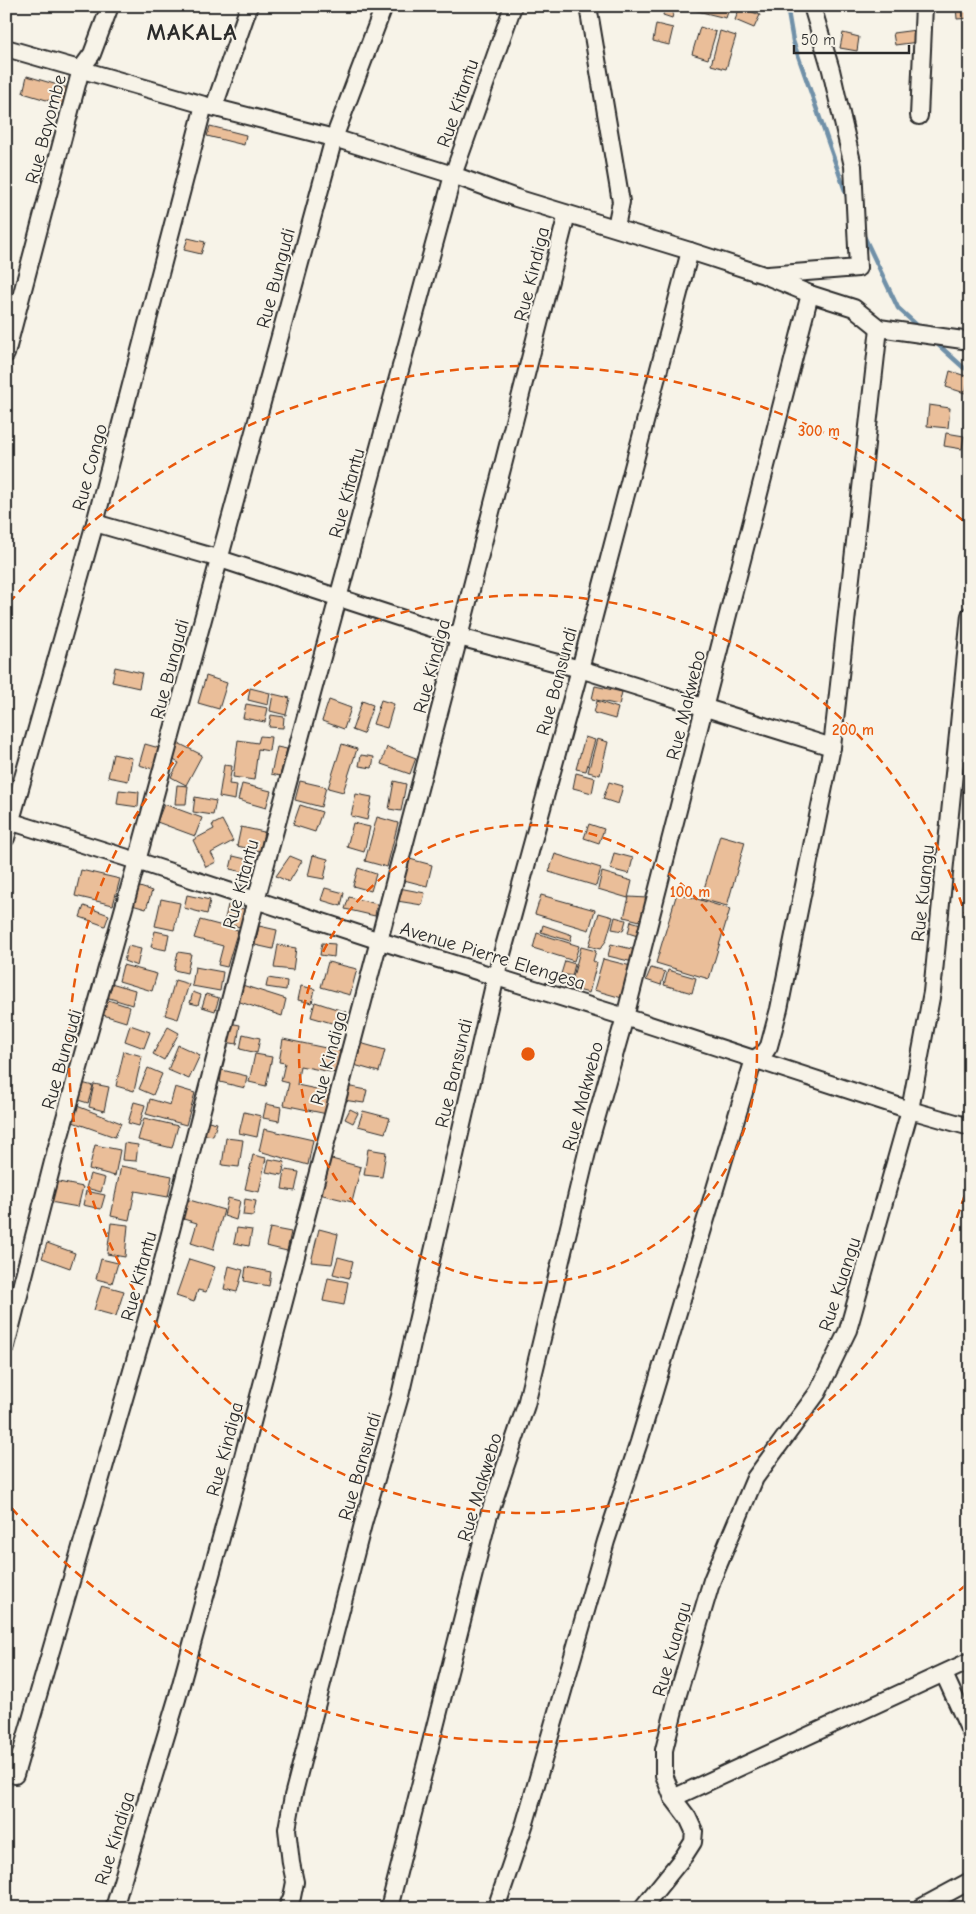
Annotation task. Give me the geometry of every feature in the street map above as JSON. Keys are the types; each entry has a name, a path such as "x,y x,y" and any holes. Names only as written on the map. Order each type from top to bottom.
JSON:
{"street":[{"name":"Rue Bayombe","path":"6,354 81,69 92,54 110,6"},
{"name":"Rue Congo","path":"6,838 8,820 95,523 209,106 249,6"},
{"name":"Rue Bungudi","path":"6,1346 56,1150 138,861 334,138 384,6"},
{"name":"Rue Kitantu","path":"15,1776 156,1288 256,900 453,176 513,6"},
{"path":"588,6 621,202 616,228"},
{"path":"764,275 858,268 853,166 831,70 812,6"},
{"path":"919,116 924,6"},
{"path":"6,48 209,106 334,138 516,198 690,251 764,275 810,294 854,308 879,328 970,341"},
{"name":"Rue Kindiga","path":"114,1908 180,1690 380,941 567,214"},
{"name":"Rue Bansundi","path":"287,1908 292,1897 295,1882 290,1863 287,1829 293,1796 363,1524 400,1396 496,976 580,669 690,251"},
{"name":"Rue Makwebo","path":"389,1908 488,1518 526,1405 589,1144 625,1017 810,294"},
{"path":"496,1908 525,1823 606,1541 639,1442 754,1060 765,1052 772,1037 832,746 879,328"},
{"path":"95,523 220,559 459,637 580,669 832,746"},
{"name":"Rue Kuangu","path":"642,1908 693,1842 694,1831 688,1818 673,1798 664,1774 664,1750 678,1694 712,1580 754,1478 818,1392 848,1330 910,1110 932,992 970,615"},
{"name":"Avenue Pierre Elengesa","path":"8,820 380,941 625,1017 910,1110 970,1127"},
{"path":"673,1798 970,1662"},
{"path":"944,1674 970,1730"},
{"path":"920,1908 970,1882"}],"building":[{"path":"665,6 675,6 672,18 663,15"},
{"path":"690,6 730,6 726,18 689,9"},
{"path":"956,6 970,6 970,18 957,19"},
{"path":"740,7 760,15 754,28 735,20"},
{"path":"656,24 673,28 669,45 653,41"},
{"path":"700,27 716,32 708,59 692,54"},
{"path":"916,30 918,42 895,45 893,33"},
{"path":"720,31 736,36 726,69 711,65"},
{"path":"843,33 859,37 857,51 840,48"},
{"path":"27,76 68,88 63,105 23,93"},
{"path":"210,126 246,135 244,145 207,136"},
{"path":"188,238 205,242 201,254 184,250"},
{"path":"950,371 969,377 965,393 946,387"},
{"path":"929,405 950,408 948,428 927,426"},
{"path":"946,433 964,436 962,449 944,446"},
{"path":"115,667 142,673 139,688 112,682"},
{"path":"206,676 227,683 219,709 198,703"},
{"path":"595,686 622,692 619,705 592,699"},
{"path":"250,688 270,693 268,705 248,700"},
{"path":"273,694 290,698 286,715 270,711"},
{"path":"329,700 351,708 344,729 322,721"},
{"path":"381,700 394,704 387,728 373,724"},
{"path":"362,701 373,705 363,734 352,730"},
{"path":"597,701 618,708 615,719 594,713"},
{"path":"246,704 268,708 265,722 243,718"},
{"path":"271,715 284,717 283,728 269,727"},
{"path":"260,736 271,737 269,751 258,749 254,780 233,777 238,740 258,743"},
{"path":"585,737 595,740 586,771 576,769"},
{"path":"597,739 608,742 600,775 588,772"},
{"path":"176,742 202,755 186,785 171,777 179,763 168,757"},
{"path":"145,744 159,748 153,769 139,765"},
{"path":"342,744 357,749 343,792 328,788"},
{"path":"277,747 287,749 280,776 271,774"},
{"path":"387,747 416,758 410,774 381,764"},
{"path":"113,754 132,758 128,781 108,777"},
{"path":"361,755 374,757 372,768 359,766"},
{"path":"224,765 232,766 229,784 237,785 235,800 219,797"},
{"path":"576,773 595,778 592,793 573,788"},
{"path":"300,781 326,787 321,807 295,800"},
{"path":"394,781 406,784 401,811 389,809"},
{"path":"609,782 623,786 618,804 603,799"},
{"path":"242,784 271,791 266,808 238,800"},
{"path":"177,785 188,786 186,804 175,804"},
{"path":"119,790 139,792 138,807 117,804"},
{"path":"356,794 372,797 367,820 351,816"},
{"path":"195,797 216,801 213,815 193,812"},
{"path":"164,804 202,818 195,836 157,822"},
{"path":"300,805 322,812 315,832 293,825"},
{"path":"377,817 398,823 387,867 365,861"},
{"path":"222,820 233,841 211,853 216,862 206,867 193,840 214,829 212,825"},
{"path":"353,823 370,827 364,852 347,847"},
{"path":"589,824 604,829 599,843 584,838"},
{"path":"241,827 264,832 260,851 237,846"},
{"path":"720,835 745,842 727,906 701,899"},
{"path":"614,853 633,858 629,874 610,869"},
{"path":"555,854 601,868 596,886 549,872"},
{"path":"313,855 328,859 324,879 308,876"},
{"path":"233,856 250,860 247,873 230,869"},
{"path":"290,856 302,861 289,882 276,876"},
{"path":"406,858 432,865 427,886 400,879"},
{"path":"358,868 376,874 371,891 353,886"},
{"path":"81,870 120,879 113,905 75,896"},
{"path":"602,872 632,881 628,898 598,889"},
{"path":"137,886 152,891 146,909 132,905"},
{"path":"325,888 344,893 341,906 321,900"},
{"path":"399,888 425,893 422,905 397,901"},
{"path":"677,893 730,909 709,979 656,963"},
{"path":"187,895 210,900 207,914 184,908"},
{"path":"541,895 595,910 589,930 535,914"},
{"path":"349,897 377,904 375,916 345,909"},
{"path":"629,897 647,898 640,921 624,917"},
{"path":"161,899 180,903 174,930 155,926"},
{"path":"228,905 248,910 244,928 224,923"},
{"path":"84,906 109,915 105,926 80,917"},
{"path":"599,913 613,917 606,941 600,949 589,946"},
{"path":"615,917 626,920 623,931 612,929"},
{"path":"200,920 238,930 227,967 218,965 223,946 194,938"},
{"path":"631,921 644,925 641,937 628,933"},
{"path":"543,925 572,935 570,941 541,932"},
{"path":"259,926 277,930 273,949 255,945"},
{"path":"155,931 169,934 166,950 151,947"},
{"path":"537,933 579,946 574,961 533,948"},
{"path":"322,943 335,944 334,957 320,955"},
{"path":"611,944 636,950 633,962 608,956"},
{"path":"278,945 296,948 293,970 274,968"},
{"path":"128,946 141,949 137,966 124,961"},
{"path":"581,947 596,951 593,961 597,963 589,993 570,988"},
{"path":"178,952 191,954 187,973 174,970"},
{"path":"603,959 631,966 622,998 594,990"},
{"path":"565,961 575,964 572,976 561,974"},
{"path":"328,962 357,969 350,995 321,987"},
{"path":"123,965 157,974 152,991 119,981"},
{"path":"195,967 223,972 220,991 192,986"},
{"path":"651,968 665,972 661,985 646,980"},
{"path":"668,970 696,978 692,993 664,985"},
{"path":"268,978 287,981 286,990 266,987"},
{"path":"175,980 189,984 178,1019 165,1015"},
{"path":"111,983 135,990 132,1005 106,997"},
{"path":"239,984 286,999 282,1016 234,1000"},
{"path":"301,986 315,989 312,1003 298,1000"},
{"path":"193,992 201,995 198,1005 190,1003"},
{"path":"206,994 219,998 215,1011 202,1007"},
{"path":"105,999 130,1007 126,1022 100,1014"},
{"path":"315,1002 346,1012 342,1026 311,1017"},
{"path":"229,1023 240,1025 237,1044 225,1042"},
{"path":"130,1025 150,1032 144,1048 125,1041"},
{"path":"168,1027 179,1033 164,1060 153,1054"},
{"path":"243,1034 260,1038 257,1053 240,1049"},
{"path":"283,1039 340,1051 336,1073 300,1066 297,1085 331,1092 327,1114 284,1105 289,1083 281,1081 285,1063 279,1062"},
{"path":"360,1043 385,1050 379,1072 354,1065"},
{"path":"178,1045 200,1055 189,1079 168,1070"},
{"path":"124,1051 142,1056 134,1091 116,1086"},
{"path":"255,1054 272,1057 266,1086 249,1082"},
{"path":"148,1068 162,1074 153,1095 139,1089"},
{"path":"222,1070 247,1076 245,1088 220,1082"},
{"path":"82,1083 93,1086 88,1103 78,1100"},
{"path":"94,1084 109,1087 104,1111 89,1107"},
{"path":"346,1086 367,1090 364,1103 343,1100"},
{"path":"175,1087 195,1093 186,1125 146,1114 150,1099 170,1105"},
{"path":"134,1102 145,1105 139,1126 128,1123"},
{"path":"266,1104 281,1107 279,1121 263,1118"},
{"path":"77,1106 121,1123 115,1137 70,1121"},
{"path":"350,1109 358,1113 353,1123 345,1119"},
{"path":"363,1111 390,1118 385,1133 358,1126"},
{"path":"244,1112 261,1116 257,1137 239,1133"},
{"path":"144,1118 178,1126 172,1148 138,1140"},
{"path":"204,1120 217,1123 213,1136 201,1134"},
{"path":"264,1129 313,1140 308,1165 259,1151"},
{"path":"226,1138 243,1140 239,1167 222,1165"},
{"path":"124,1143 138,1145 136,1161 122,1160"},
{"path":"95,1145 120,1150 115,1176 89,1169"},
{"path":"368,1149 386,1152 382,1177 364,1175"},
{"path":"253,1155 266,1158 259,1192 245,1189"},
{"path":"328,1158 361,1167 352,1202 319,1194"},
{"path":"269,1159 285,1162 282,1175 266,1172"},
{"path":"121,1166 172,1176 168,1197 135,1191 129,1220 111,1216"},
{"path":"285,1170 299,1172 295,1191 282,1189"},
{"path":"90,1174 105,1178 101,1192 86,1188"},
{"path":"54,1181 83,1187 78,1207 50,1202"},
{"path":"86,1191 105,1195 101,1209 83,1205"},
{"path":"228,1198 240,1201 236,1220 224,1216"},
{"path":"186,1199 224,1210 213,1250 191,1243 197,1223 180,1218"},
{"path":"245,1199 256,1201 253,1216 243,1215"},
{"path":"111,1223 128,1225 125,1257 107,1254"},
{"path":"237,1228 252,1230 249,1246 234,1243"},
{"path":"270,1228 291,1232 287,1251 266,1246"},
{"path":"319,1229 338,1234 332,1264 311,1262"},
{"path":"47,1243 75,1253 70,1268 42,1258"},
{"path":"338,1257 353,1261 349,1278 333,1274"},
{"path":"101,1259 118,1263 112,1283 96,1279"},
{"path":"189,1259 215,1267 206,1292 198,1290 194,1302 176,1296"},
{"path":"229,1266 243,1270 237,1292 224,1289"},
{"path":"246,1267 271,1272 269,1286 244,1281"},
{"path":"328,1278 348,1282 344,1305 323,1301"},
{"path":"102,1285 124,1291 116,1316 94,1310"}],"waterway":[{"path":"787,6 793,41 849,202"},
{"path":"862,232 898,308 921,329"},
{"path":"934,341 964,368 970,369"}],"district":[{"name":"MAKALA","path":"192,32"}]}
